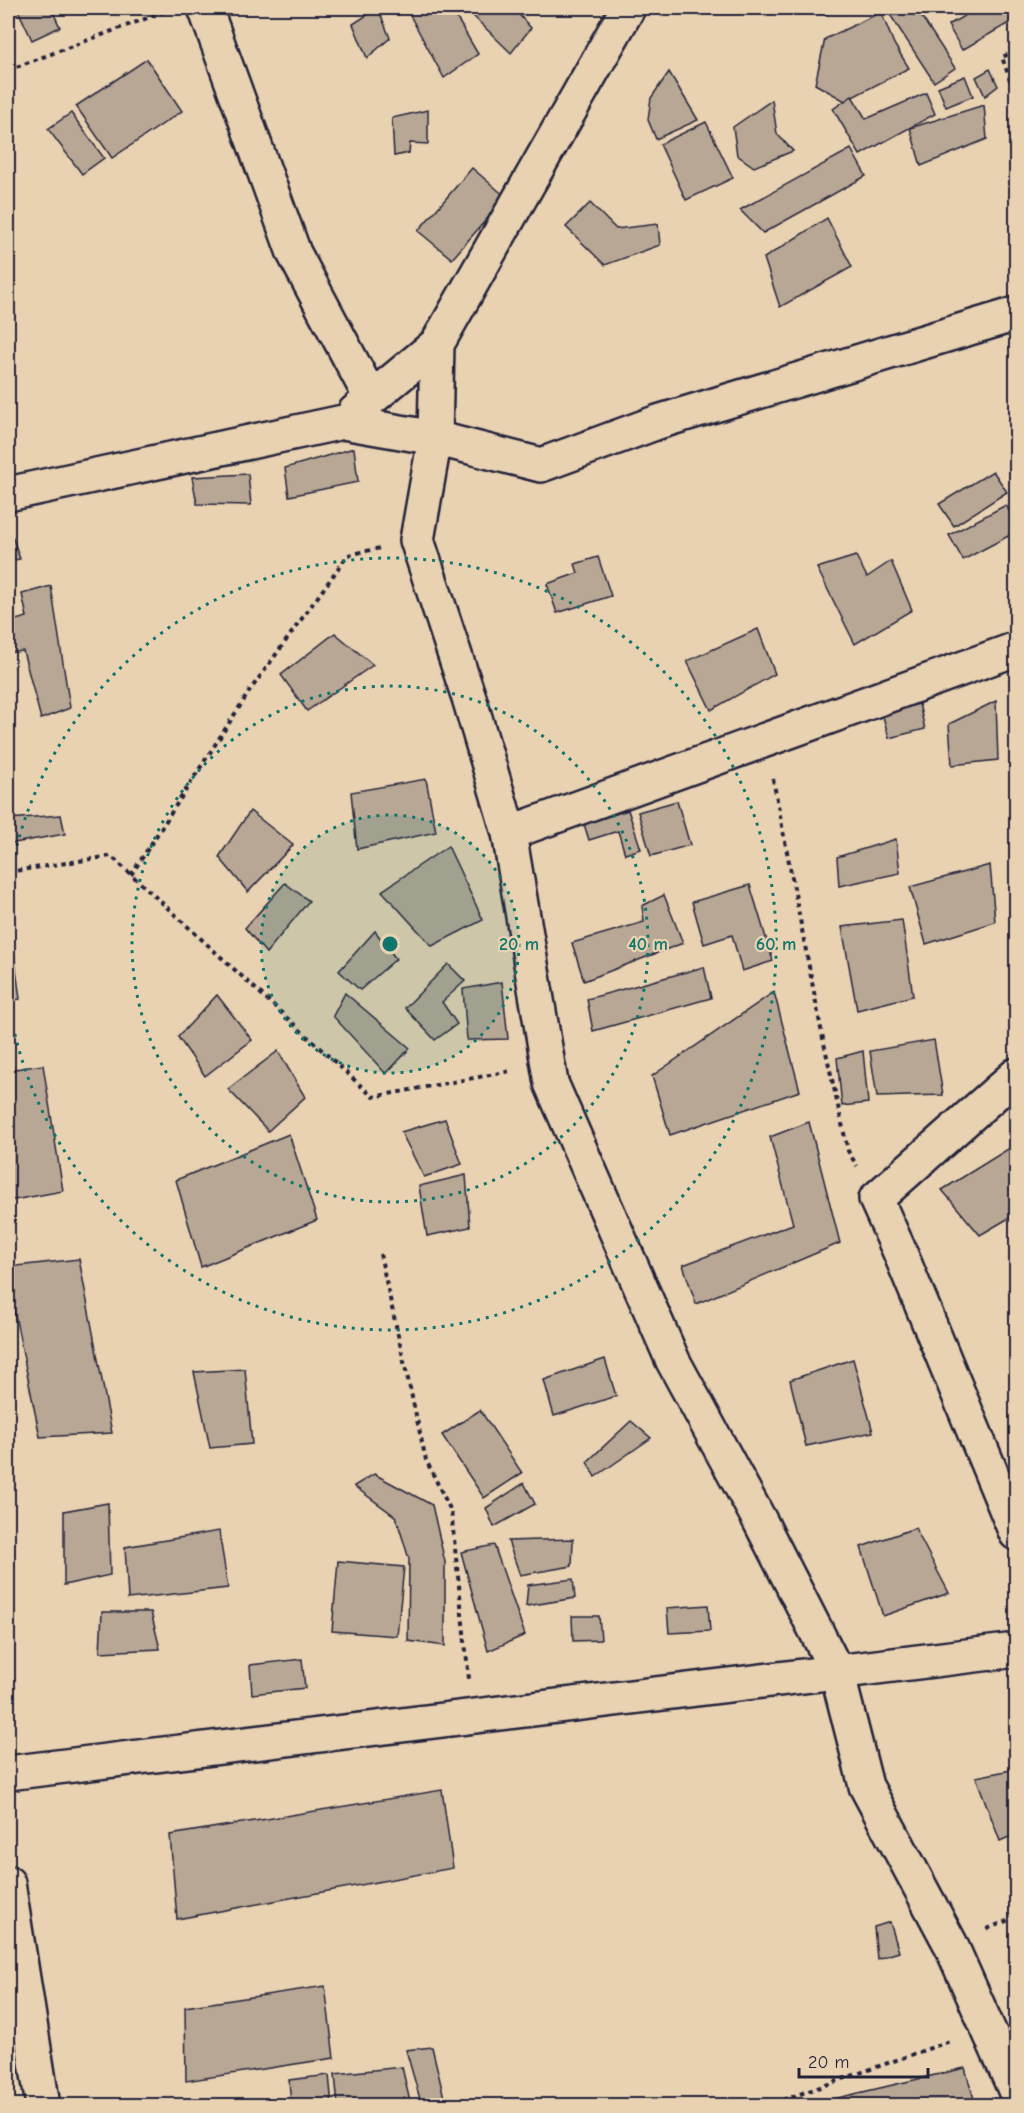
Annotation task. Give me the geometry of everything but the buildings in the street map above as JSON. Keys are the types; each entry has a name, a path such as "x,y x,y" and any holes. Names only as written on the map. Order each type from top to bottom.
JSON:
{"street":[{"path":"205,8 294,253 371,398"},
{"path":"343,422 437,344 628,8"},
{"path":"8,494 343,422 435,438 541,465 658,422 1017,314"},
{"path":"437,344 435,438 417,540 470,701 509,833 551,1083 673,1361 760,1521 837,1672 866,1786 950,1943 1017,2092"},
{"path":"509,833 1017,649"},
{"path":"1017,1076 876,1199 1017,1533"},
{"path":"8,1773 1017,1650"},
{"path":"8,1883 43,2106"}],"path":[{"path":"8,70 175,8"},
{"path":"1017,51 1002,57 1017,97"},
{"path":"131,875 251,689 348,555 417,540"},
{"path":"765,740 822,1034 848,1151 876,1199"},
{"path":"8,872 111,856 373,1097 548,1064"},
{"path":"380,1254 426,1460 451,1511 473,1716"},
{"path":"766,2106 988,2028"}]}
